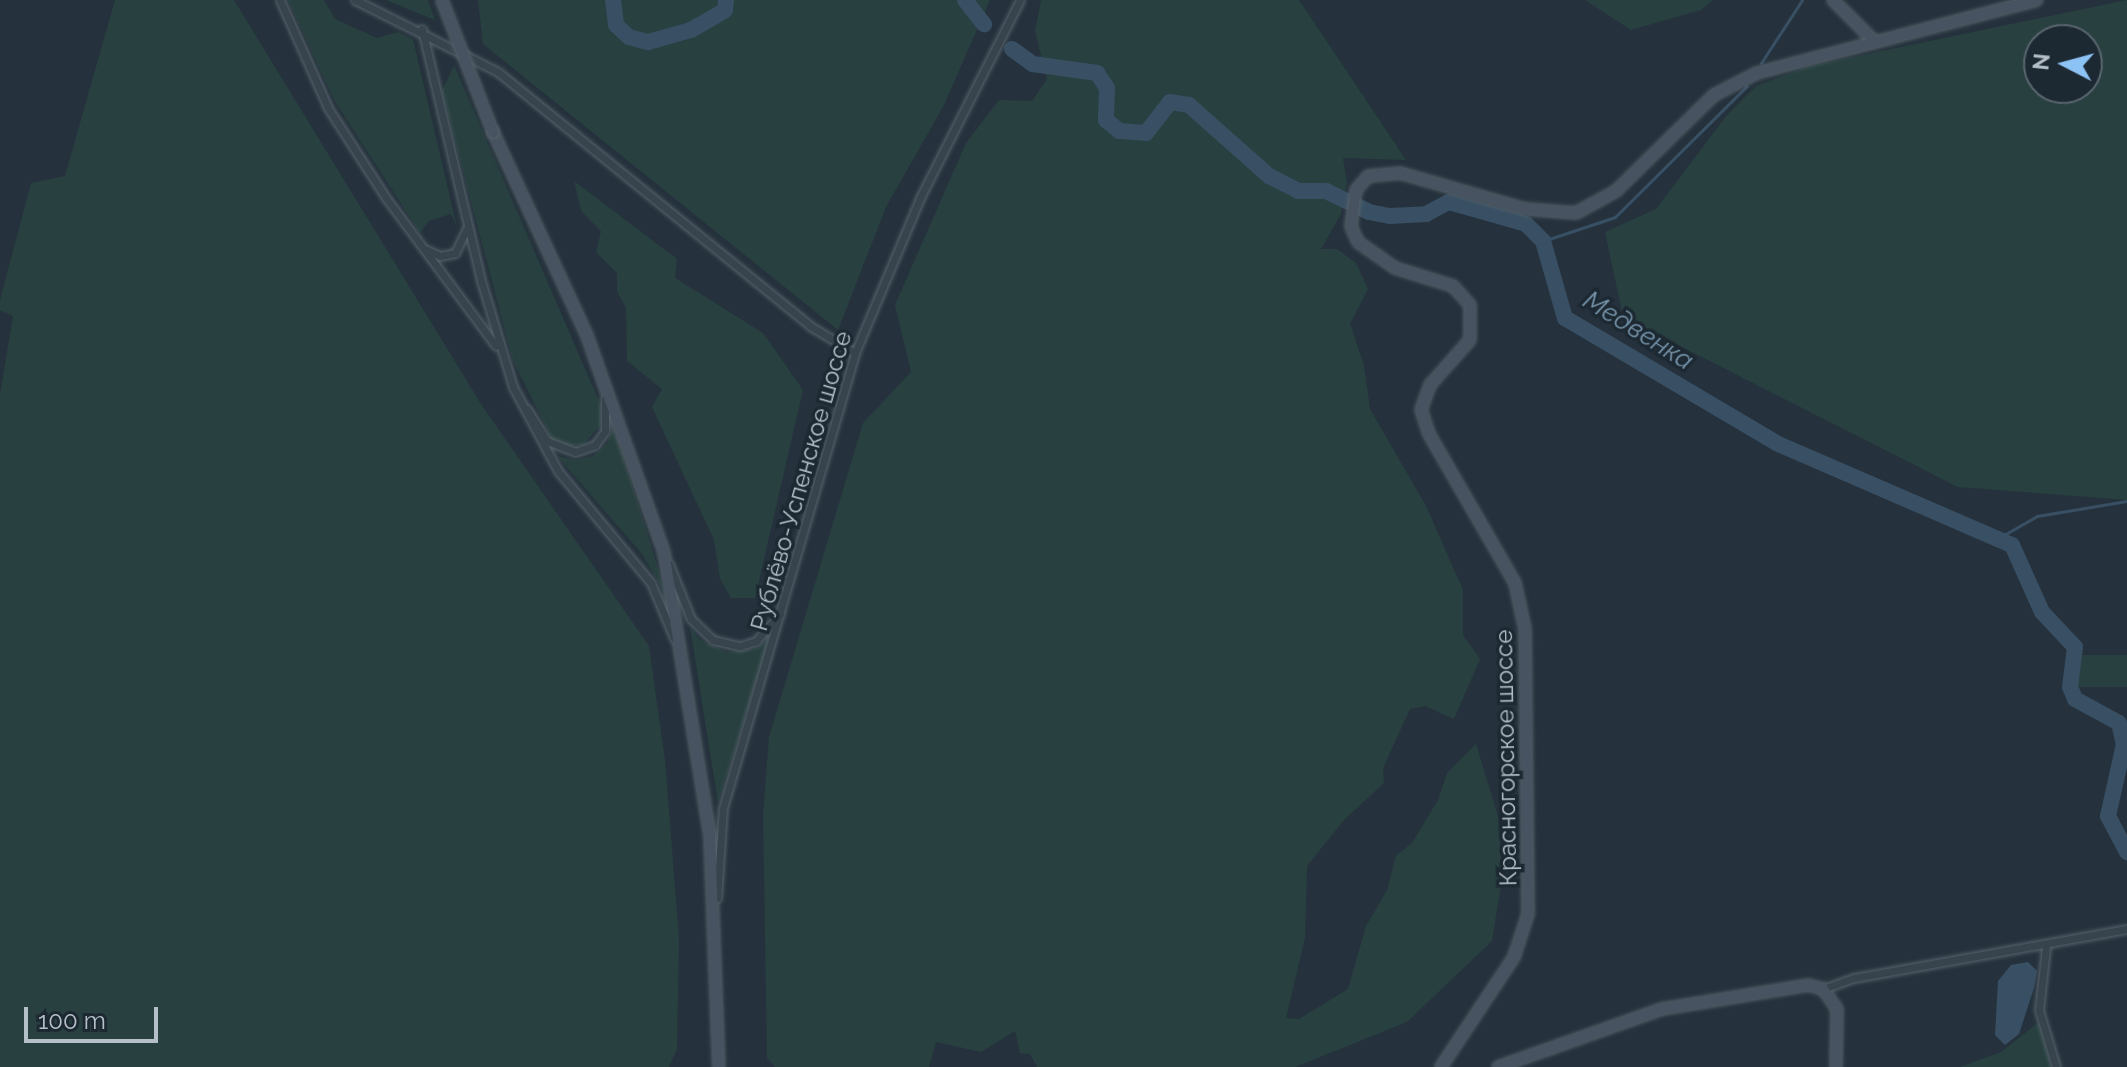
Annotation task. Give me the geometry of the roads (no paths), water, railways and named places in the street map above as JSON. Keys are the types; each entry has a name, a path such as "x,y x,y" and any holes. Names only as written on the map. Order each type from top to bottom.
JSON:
{"main road":[{"name":"Рублёво-Успенское шоссе","path":"442,0 493,132 586,333 664,552 692,707 716,904 719,1067"},
{"path":"1833,0 1873,40"},
{"name":"Красногорское шоссе","path":"1441,1067 1514,957 1528,914 1525,629 1515,583 1421,410 1430,385 1470,340 1470,305 1453,286 1395,268 1358,242 1351,217 1356,190 1368,176 1400,173 1525,209 1576,213 1616,191 1714,95 1785,62 2037,0"},
{"path":"1498,1067 1662,1009 1808,985 1823,989 1837,1009 1836,1067"}],"street":[{"path":"280,0 328,108 421,247 501,352"},
{"path":"355,0 422,29 498,72 552,111 810,326 855,353"},
{"name":"Рублёво-Успенское шоссе","path":"716,904 723,808 855,353 920,198 1020,0"},
{"path":"422,29 467,220 513,387 558,471 651,583 673,637 692,707"},
{"path":"421,247 440,256 455,253 465,242 467,220"},
{"path":"513,387 552,446 575,452 595,445 605,431 608,414 586,333"},
{"path":"664,552 691,619 713,640 740,646 756,641 783,609"},
{"path":"1823,989 1854,978 2046,947 2127,929"},
{"path":"2046,947 2039,1010 2056,1067"}],"water":[{"path":"2028,962 2037,971 2034,988 2019,1034 2005,1045 1995,1035 1998,981 2011,965"}],"waterway":[{"name":"Медвенка","path":"613,0 616,25 629,37 648,42 691,30 725,10 726,0"},
{"name":"Медвенка","path":"965,0 984,24"},
{"path":"1761,63 1802,0"},
{"name":"Медвенка","path":"1012,49 1033,64 1097,73 1107,88 1106,120 1119,131 1146,133 1170,102 1189,105 1269,176 1298,191 1326,191 1369,212 1390,216 1426,214 1449,202 1526,224 1543,241 1565,318 1776,443 2012,545 2042,612 2075,647 2070,687 2075,699 2119,723 2124,744 2108,816 2127,852"},
{"path":"1543,241 1615,217 1747,86"},
{"path":"1997,539 2037,516 2127,501"}]}
